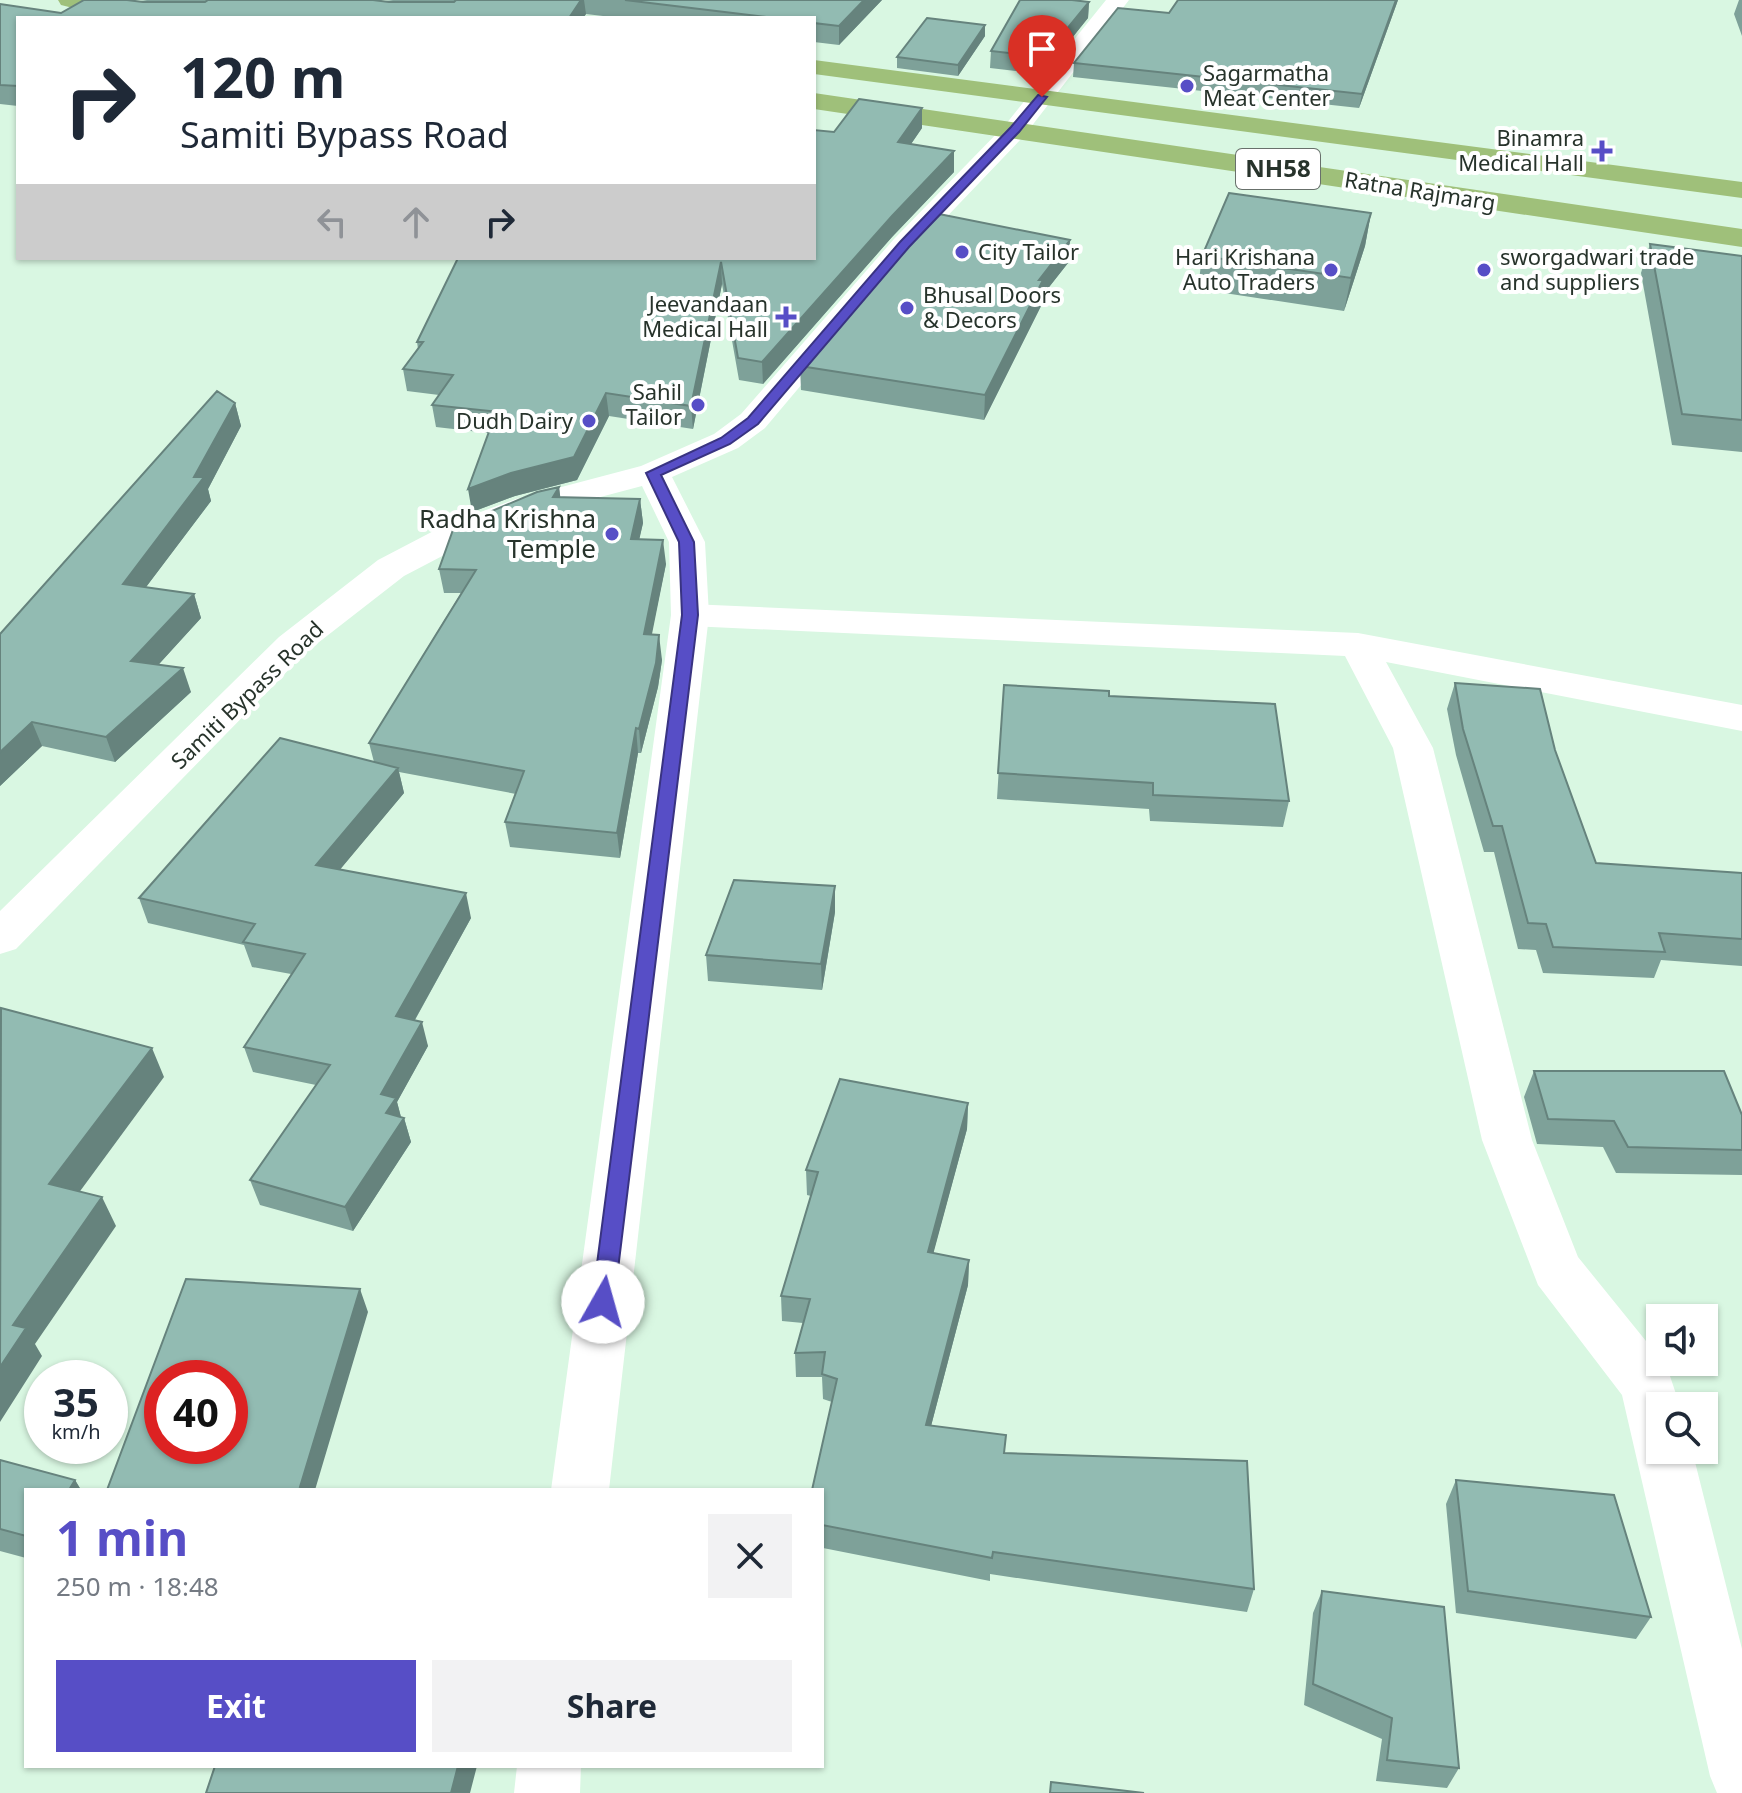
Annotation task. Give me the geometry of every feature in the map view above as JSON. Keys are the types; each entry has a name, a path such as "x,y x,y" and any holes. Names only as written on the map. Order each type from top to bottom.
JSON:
{"highway":[{"path":"69,0 184,16"},
{"name":"Ratna Rajmarg","path":"816,67 1742,190"},
{"name":"Ratna Rajmarg","path":"816,101 1742,238"}],"street":[{"name":"Samiti Bypass Road","path":"0,938 292,645 391,568 458,533 528,506 653,473 726,441 753,421 904,245 1015,130 1118,0"},
{"path":"580,1488 690,615 687,542 653,473"},
{"path":"690,615 1358,645 1742,718"},
{"path":"1358,645 1413,748 1507,1140 1557,1269 1647,1385 1649,1392"},
{"path":"1666,1464 1742,1776"},
{"path":"547,1793 549,1768"}],"building":[{"path":"84,0 581,0 570,16 16,16 16,86 0,85 0,4 61,13"},
{"path":"625,0 864,0 839,26 816,23 816,16 758,16"},
{"path":"1020,0 1089,2 1044,57 991,51"},
{"path":"1178,0 1396,0 1362,94 1074,63 1118,8 1169,13"},
{"path":"927,18 985,25 958,65 897,57"},
{"path":"859,99 922,108 898,142 954,151 762,362 738,358 721,262 691,406 606,393 574,457 511,473 468,489 490,429 500,412 432,405 453,375 403,369 423,342 417,342 457,260 816,260 816,130 834,132"},
{"path":"1229,193 1371,213 1351,278 1202,256"},
{"path":"934,213 1070,240 1039,280 1043,280 985,395 800,366"},
{"path":"1650,244 1742,256 1742,420 1682,414"},
{"path":"217,391 235,403 194,477 204,477 123,584 194,594 131,661 183,668 106,737 32,722 0,752 0,634"},
{"path":"559,487 553,497 640,499 631,539 663,540 644,634 659,635 656,663 639,729 636,728 617,833 505,822 524,771 369,743 476,570 439,569 454,527 537,492"},
{"path":"1455,683 1540,689 1555,750 1596,863 1742,873 1742,939 1659,933 1665,952 1553,947 1546,924 1528,923 1502,826 1493,826 1463,729"},
{"path":"1004,685 1109,691 1109,696 1275,704 1289,801 1153,795 1153,783 998,773"},
{"path":"280,738 398,768 316,865 466,893 396,1016 422,1022 381,1094 396,1098 386,1113 404,1118 345,1207 250,1180 330,1065 244,1047 305,954 243,942 255,924 139,898"},
{"path":"734,880 835,886 821,964 706,955"},
{"path":"1,1008 152,1048 49,1184 102,1197 13,1325 26,1328 0,1367"},
{"path":"1534,1071 1724,1071 1742,1115 1742,1150 1628,1147 1614,1121 1548,1119"},
{"path":"840,1079 968,1103 928,1252 969,1260 926,1425 1006,1435 1004,1453 1247,1461 1254,1589 993,1552 992,1558 824,1525 824,1488 812,1488 837,1379 822,1374 825,1352 795,1353 810,1299 781,1296 818,1172 806,1170"},
{"path":"186,1279 360,1289 300,1487 307,1488 108,1488 117,1464 128,1464 128,1434 144,1391 144,1464 248,1464 248,1360 156,1360"},
{"path":"0,1460 75,1480 70,1488 24,1488 24,1535 0,1529"},
{"path":"1456,1480 1614,1495 1651,1617 1468,1591"},
{"path":"1322,1591 1444,1607 1459,1768 1387,1760 1392,1718 1313,1684"},
{"path":"214,1768 457,1768 451,1793 206,1793"},
{"path":"1051,1782 1144,1793 1050,1793"}],"place":[{"name":"Sagarmatha Meat Center","path":"1187,86"},
{"name":"Binamra Medical Hall","path":"1602,151"},
{"name":"City Tailor","path":"962,252"},
{"name":"Hari Krishana Auto Traders","path":"1331,270"},
{"name":"sworgadwari trade and suppliers","path":"1484,270"},
{"name":"Bhusal Doors & Decors","path":"907,308"},
{"name":"Jeevandaan Medical Hall","path":"786,317"},
{"name":"Sahil Tailor","path":"698,405"},
{"name":"Dudh Dairy","path":"589,421"},
{"name":"Radha Krishna Temple","path":"612,534"}],"route":[{"path":"603,1302 690,615 687,542 653,473 726,441 753,421 904,245 1015,130 1042,97"}]}
